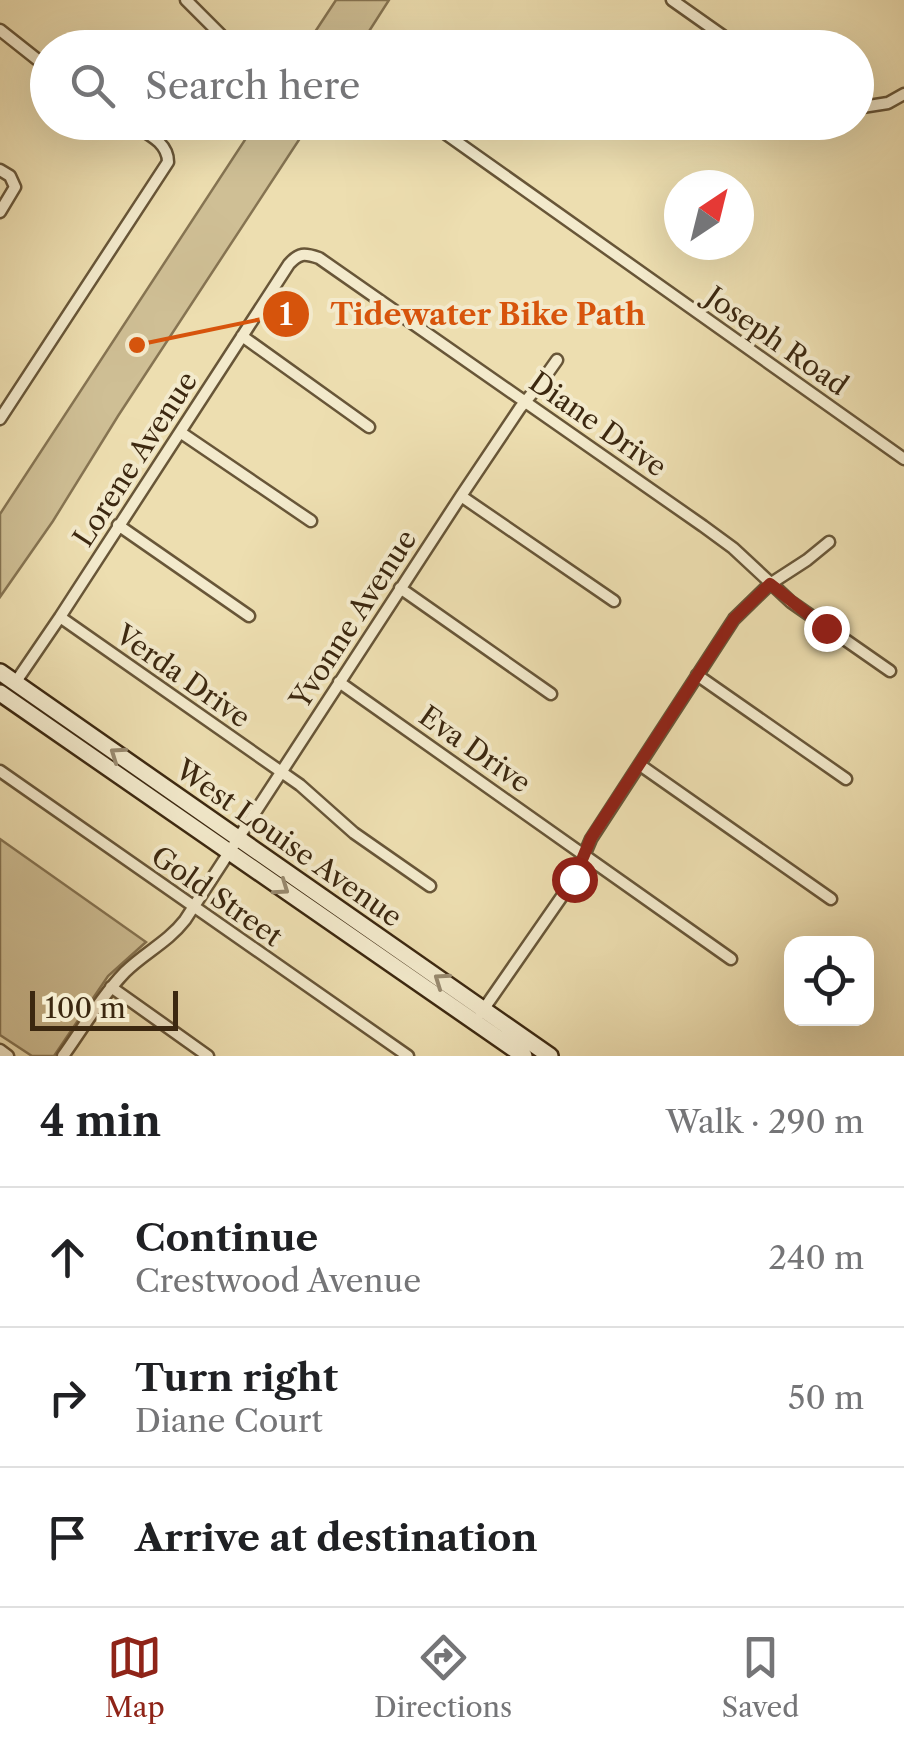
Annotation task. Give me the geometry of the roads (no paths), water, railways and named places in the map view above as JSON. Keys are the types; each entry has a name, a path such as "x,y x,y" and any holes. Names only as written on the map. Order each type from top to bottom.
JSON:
{"main road":[{"name":"West Louise Avenue","path":"0,672 233,844 479,1016 550,1056"},
{"name":"West Louise Avenue","path":"0,693 233,844"},
{"name":"West Louise Avenue","path":"479,1016 524,1056"}],"street":[{"path":"186,0 216,30"},
{"path":"672,0 714,30"},
{"path":"0,30 30,54"},
{"path":"874,105 904,94"},
{"path":"0,419 168,162 166,150 157,140"},
{"name":"Joseph Road","path":"454,140 904,458"},
{"path":"0,170 14,182 14,191 0,212"},
{"name":"Diane Drive","path":"293,260 302,254 318,258 526,401 733,548 770,584 826,628 890,671"},
{"name":"Lorene Avenue","path":"15,683 293,260"},
{"path":"242,336 368,427"},
{"name":"Yvonne Avenue","path":"63,1056 111,987 174,934 461,496 557,360"},
{"path":"180,432 311,522"},
{"path":"461,496 614,601"},
{"path":"118,525 248,616"},
{"path":"479,1016 574,879 591,838 734,619 770,584 828,542"},
{"path":"400,588 552,694"},
{"name":"Verda Drive","path":"60,617 300,785 354,833 430,886"},
{"path":"697,676 846,779"},
{"name":"Eva Drive","path":"339,682 731,958"},
{"path":"640,765 831,899"},
{"name":"Gold Street","path":"0,770 408,1056"},
{"path":"111,987 208,1056"},
{"path":"0,1050 8,1056"}],"place":[{"name":"Tidewater Bike Path","path":"137,345"}]}
